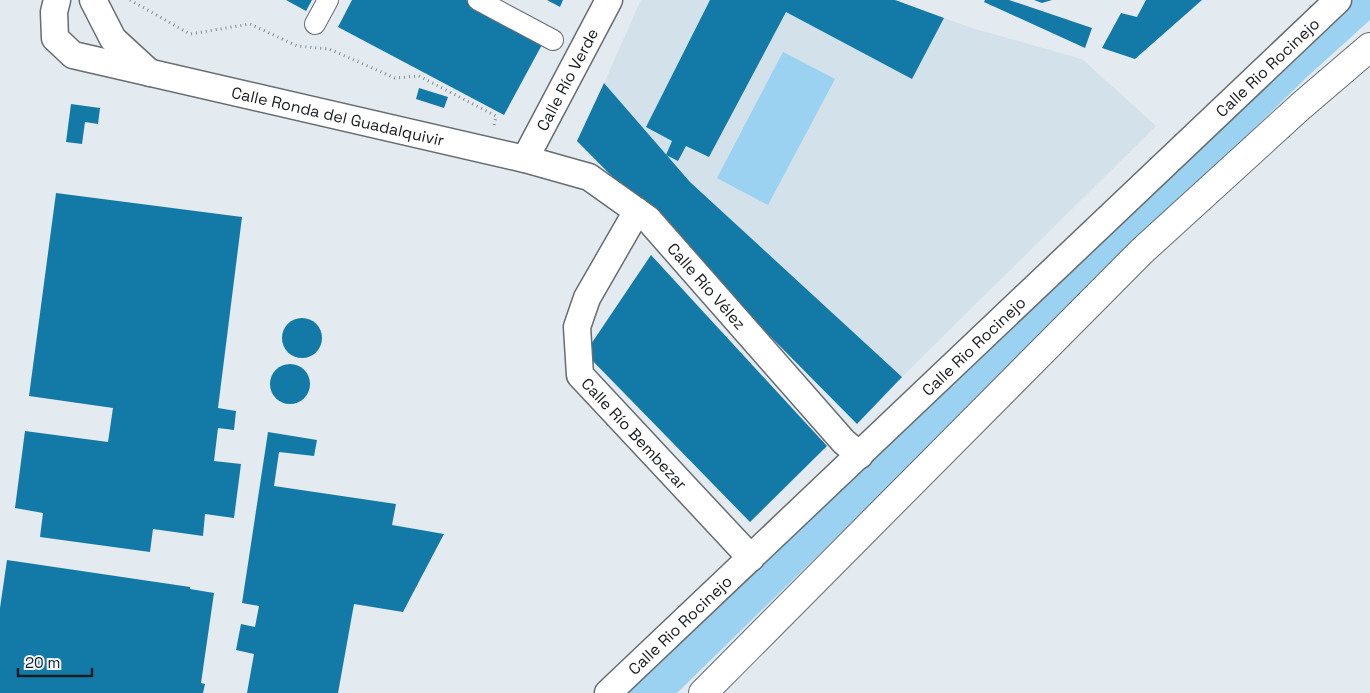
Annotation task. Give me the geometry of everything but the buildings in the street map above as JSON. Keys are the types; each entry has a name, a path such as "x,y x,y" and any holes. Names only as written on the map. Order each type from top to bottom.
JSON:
{"street":[{"name":"Calle Ronda del Guadalquivir","path":"93,0 113,39 151,73"},
{"path":"315,24 328,0"},
{"path":"478,0 552,40"},
{"name":"Calle Río Verde","path":"525,159 609,0"},
{"name":"Calle Rio Rocinejo","path":"608,693 1338,0"},
{"name":"Calle Ronda del Guadalquivir","path":"56,6 55,38 73,55 525,159"},
{"path":"702,693 1142,251 1301,106 1370,48"},
{"name":"Calle Río Vélez","path":"525,159 589,177 648,219 844,442 860,455"},
{"name":"Calle Río Bembezar","path":"638,211 587,298 576,327 580,375 751,558"}],"shaded area":[{"path":"641,0 895,0 972,28 1082,59 1156,126 902,377 690,182 604,83"},
{"path":"1348,0 1370,0 1370,20 1308,76 677,693 623,693"},
{"path":"783,52 835,79 768,205 717,178"}]}
